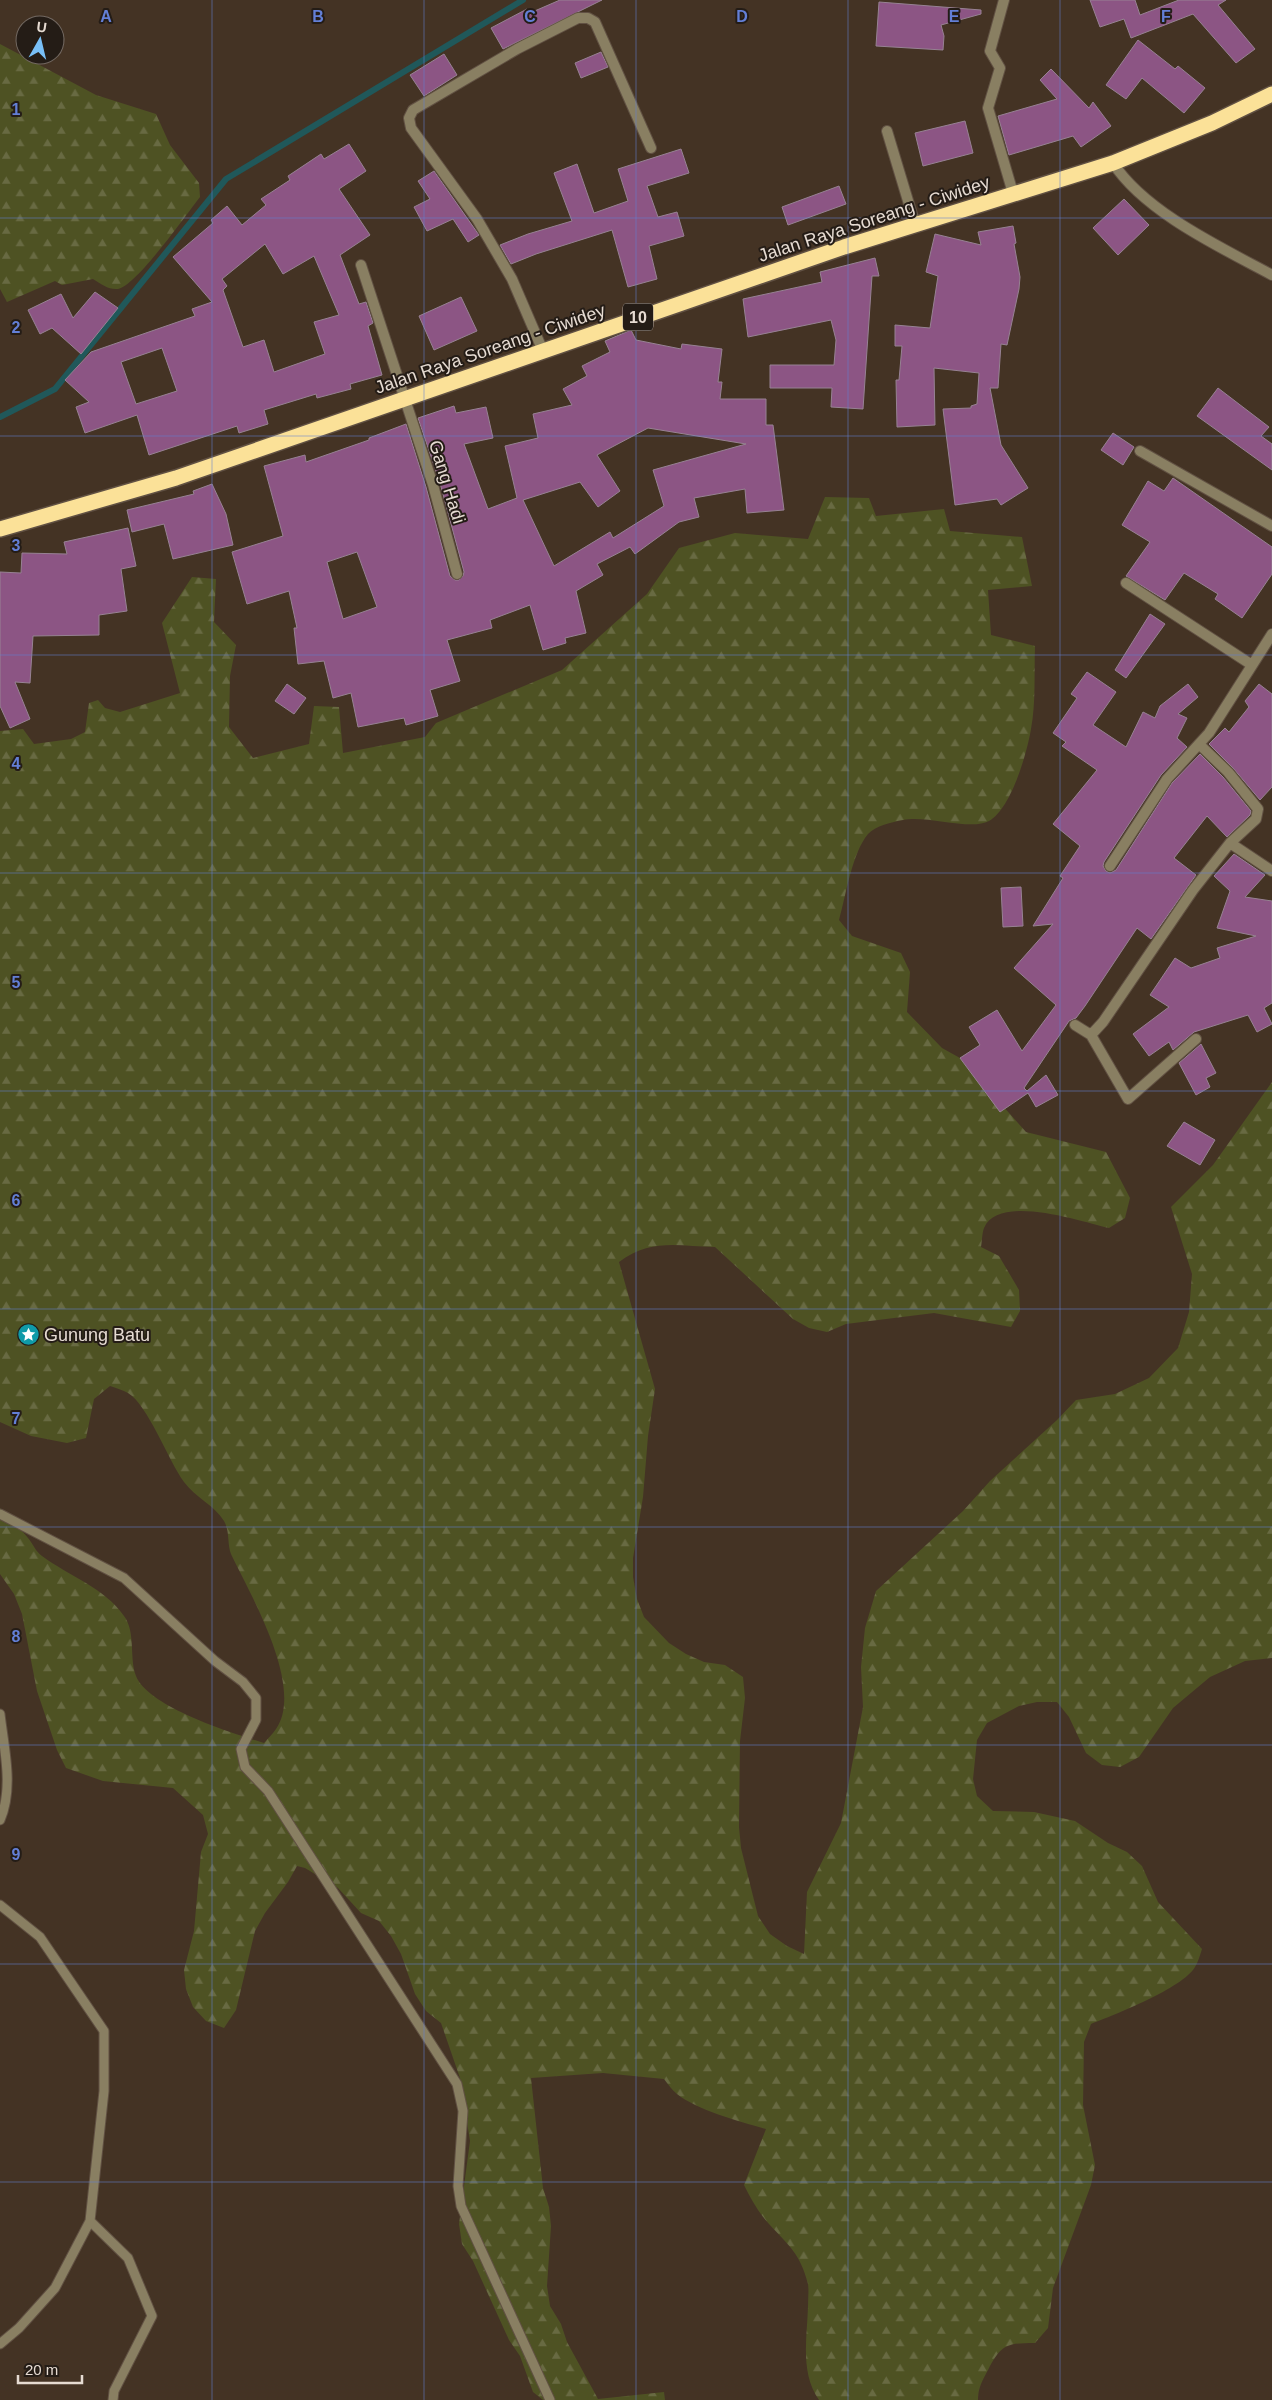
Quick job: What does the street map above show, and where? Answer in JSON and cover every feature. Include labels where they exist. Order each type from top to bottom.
[{"type":"highway","name":"Jalan Raya Soreang - Ciwidey","points":[[0,529],[176,478],[915,224],[1113,163],[1212,123],[1272,94]]},
{"type":"street","points":[[1004,0],[990,51],[1000,68],[988,108],[1013,193]]},
{"type":"street","points":[[542,351],[512,279],[476,219],[411,128],[409,118],[413,110],[517,49],[578,18],[588,18],[596,22],[651,148]]},
{"type":"street","points":[[887,131],[915,224]]},
{"type":"street","points":[[1113,163],[1125,181],[1148,201],[1214,244],[1272,275]]},
{"type":"street","name":"Gang Hadi","points":[[361,265],[433,485],[457,574]]},
{"type":"street","points":[[1140,451],[1272,526]]},
{"type":"street","points":[[1126,584],[1252,665]]},
{"type":"street","points":[[1110,866],[1167,779],[1200,745],[1272,634]]},
{"type":"street","points":[[1091,1035],[1104,1022],[1194,890],[1230,843],[1256,820],[1258,809],[1228,772],[1200,745]]},
{"type":"street","points":[[1230,843],[1272,871]]},
{"type":"street","points":[[1075,1025],[1091,1035],[1128,1099],[1196,1038]]},
{"type":"lane","points":[[0,1514],[124,1578],[215,1661],[243,1682],[256,1698],[256,1720],[241,1748],[245,1767],[273,1799],[457,2084],[463,2111],[458,2186],[461,2206],[550,2400]]},
{"type":"lane","points":[[0,1714],[8,1784],[6,1806],[0,1820]]},
{"type":"lane","points":[[0,1904],[40,1938],[104,2031],[104,2091],[90,2221],[55,2288],[19,2328],[0,2344]]},
{"type":"lane","points":[[90,2221],[128,2258],[152,2316],[114,2391],[113,2400]]},
{"type":"green space","points":[[0,44],[15,52],[15,65],[40,65],[96,95],[156,114],[170,145],[199,183],[200,197],[148,263],[126,285],[118,289],[111,289],[93,279],[62,285],[55,281],[7,302],[0,289]]},
{"type":"green space","points":[[825,497],[869,498],[876,516],[944,509],[950,531],[1022,537],[1032,586],[988,590],[991,635],[1035,646],[1033,719],[1026,752],[1011,793],[997,815],[981,824],[960,824],[913,819],[889,823],[871,831],[862,842],[854,863],[839,920],[852,936],[901,953],[910,972],[907,1012],[942,1048],[960,1058],[1026,1132],[1106,1152],[1130,1198],[1125,1218],[1109,1228],[1062,1216],[1023,1211],[1006,1212],[993,1218],[984,1228],[981,1247],[999,1256],[1019,1290],[1020,1311],[1011,1327],[934,1313],[846,1324],[827,1332],[809,1328],[793,1319],[715,1247],[654,1246],[631,1254],[619,1262],[655,1389],[648,1436],[643,1497],[633,1558],[633,1577],[637,1599],[644,1617],[669,1643],[686,1654],[704,1662],[725,1665],[743,1677],[745,1698],[740,1741],[739,1827],[741,1848],[758,1916],[770,1934],[787,1946],[804,1954],[807,1892],[841,1823],[863,1707],[861,1667],[865,1628],[876,1591],[963,1511],[990,1481],[1057,1420],[1076,1400],[1115,1394],[1149,1378],[1178,1348],[1189,1312],[1192,1274],[1171,1207],[1213,1165],[1272,1082],[1272,1658],[1245,1661],[1210,1677],[1173,1708],[1139,1757],[1120,1767],[1102,1765],[1086,1753],[1069,1717],[1057,1702],[1037,1702],[1019,1706],[987,1723],[977,1740],[973,1779],[977,1796],[993,1811],[1034,1812],[1075,1821],[1108,1843],[1127,1852],[1142,1866],[1158,1902],[1202,1949],[1195,1967],[1177,1984],[1147,2000],[1091,2024],[1084,2042],[1083,2105],[1095,2165],[1091,2185],[1053,2288],[1048,2328],[1035,2343],[1011,2345],[1001,2350],[982,2381],[978,2400],[819,2400],[813,2390],[807,2367],[808,2284],[805,2273],[788,2244],[761,2215],[744,2185],[766,2129],[720,2115],[696,2105],[677,2094],[664,2079],[603,2073],[531,2078],[543,2188],[549,2207],[551,2226],[547,2286],[550,2306],[561,2324],[567,2342],[598,2399],[664,2392],[665,2400],[543,2400],[533,2392],[520,2356],[509,2340],[473,2261],[462,2244],[459,2224],[470,2141],[460,2078],[441,2023],[426,2011],[415,1994],[401,1954],[391,1936],[379,1921],[361,1913],[338,1888],[305,1868],[297,1866],[255,1931],[236,2010],[224,2028],[206,2021],[193,2007],[186,1989],[184,1970],[194,1931],[201,1852],[208,1834],[203,1815],[173,1788],[103,1781],[66,1768],[57,1750],[37,1691],[22,1614],[14,1594],[0,1574],[0,1508],[25,1534],[40,1554],[97,1590],[116,1606],[128,1622],[136,1676],[144,1687],[157,1698],[173,1708],[213,1726],[264,1743],[276,1729],[283,1711],[284,1690],[280,1666],[272,1641],[231,1554],[224,1521],[215,1510],[184,1482],[143,1409],[135,1399],[126,1392],[110,1386],[94,1399],[86,1438],[67,1443],[31,1436],[0,1422],[0,731],[23,729],[34,744],[71,739],[85,732],[89,703],[98,700],[105,708],[120,712],[180,693],[162,623],[192,577],[216,579],[214,622],[236,645],[230,676],[229,727],[253,758],[309,744],[314,706],[339,707],[343,753],[425,737],[436,723],[562,670],[647,594],[679,548],[735,533],[808,539]]},
{"type":"building","points":[[560,0],[602,0],[503,49],[491,28],[527,9],[530,13]]},
{"type":"building","points":[[1090,0],[1135,0],[1140,15],[1179,0],[1226,0],[1218,5],[1255,49],[1236,63],[1193,14],[1131,38],[1124,19],[1100,27]]},
{"type":"building","points":[[879,2],[981,10],[981,14],[941,25],[944,36],[943,50],[876,46]]},
{"type":"building","points":[[1138,40],[1175,69],[1178,66],[1205,88],[1184,113],[1142,78],[1126,99],[1106,85]]},
{"type":"building","points":[[601,52],[608,67],[581,78],[575,63]]},
{"type":"building","points":[[444,54],[457,75],[424,96],[410,75]]},
{"type":"building","points":[[1051,69],[1089,108],[1093,102],[1111,126],[1081,147],[1073,136],[1009,155],[998,116],[1057,99],[1040,80]]},
{"type":"building","points":[[965,121],[973,153],[923,166],[915,133]]},
{"type":"building","points":[[349,144],[366,171],[339,189],[370,235],[340,255],[359,304],[366,302],[373,323],[368,326],[382,375],[350,384],[351,389],[317,398],[316,394],[264,410],[268,424],[239,433],[237,426],[149,455],[137,415],[85,433],[76,407],[89,402],[65,380],[91,352],[195,316],[192,309],[212,302],[173,257],[213,223],[211,220],[227,206],[242,225],[266,205],[261,199],[290,180],[288,176],[321,154],[324,159]],"holes":[[[265,244],[283,274],[314,256],[339,315],[314,322],[325,354],[274,372],[264,340],[243,347],[223,290],[227,286],[222,279]],[[162,348],[177,391],[136,404],[121,362]]]},
{"type":"building","points":[[681,149],[689,173],[647,186],[658,217],[677,212],[684,236],[649,246],[657,279],[628,287],[612,230],[536,254],[511,264],[500,245],[528,234],[572,221],[554,173],[577,164],[594,213],[628,201],[618,169]]},
{"type":"building","points":[[434,171],[479,235],[468,242],[453,219],[427,231],[414,207],[430,199],[418,181]]},
{"type":"building","points":[[839,186],[846,204],[788,225],[782,207]]},
{"type":"building","points":[[1124,199],[1149,225],[1118,255],[1093,228]]},
{"type":"building","points":[[1013,226],[1020,277],[1019,289],[1007,345],[1001,344],[998,388],[990,388],[1001,445],[1028,488],[1001,505],[997,499],[955,505],[943,409],[971,408],[971,406],[977,404],[979,373],[934,368],[935,425],[897,427],[896,380],[899,380],[902,346],[895,346],[895,325],[930,328],[938,276],[926,272],[935,234],[981,245],[978,232]]},
{"type":"building","points":[[875,258],[879,276],[872,276],[863,409],[831,407],[832,388],[770,388],[770,365],[834,365],[836,340],[831,320],[748,337],[743,299],[822,282],[820,272]]},
{"type":"building","points":[[95,292],[118,308],[81,354],[52,328],[40,334],[28,310],[61,294],[73,318]]},
{"type":"building","points":[[461,297],[477,331],[434,350],[419,316]]},
{"type":"building","points":[[631,330],[636,340],[681,349],[682,344],[722,349],[718,382],[722,382],[720,399],[766,399],[766,425],[773,425],[784,510],[747,513],[745,489],[694,498],[699,517],[679,522],[635,554],[630,547],[597,564],[603,575],[576,591],[586,633],[565,638],[566,643],[543,650],[530,605],[490,620],[492,628],[447,640],[460,681],[430,690],[438,716],[406,725],[404,718],[358,727],[351,693],[333,698],[324,661],[298,664],[294,628],[297,628],[289,591],[247,604],[232,552],[283,536],[264,466],[305,455],[306,462],[369,440],[369,438],[406,424],[426,487],[450,576],[455,580],[459,580],[464,572],[440,483],[418,418],[454,406],[456,413],[486,407],[493,438],[464,444],[488,509],[517,498],[505,446],[538,438],[533,414],[572,405],[563,389],[587,376],[582,366],[610,352],[605,341]],"holes":[[[648,428],[746,444],[653,470],[664,506],[613,538],[610,532],[554,566],[523,500],[580,482],[598,507],[620,491],[597,455]],[[357,552],[377,607],[343,619],[327,562]]]},
{"type":"building","points":[[1218,388],[1269,427],[1261,436],[1272,444],[1272,470],[1197,416]]},
{"type":"building","points":[[1113,433],[1134,447],[1123,465],[1101,450]]},
{"type":"building","points":[[1173,478],[1272,547],[1272,574],[1242,618],[1215,599],[1218,594],[1184,573],[1165,600],[1126,576],[1150,542],[1122,525],[1148,481],[1164,491]]},
{"type":"building","points":[[212,484],[226,514],[233,545],[173,559],[164,524],[132,532],[127,510],[194,494],[193,491]]},
{"type":"building","points":[[128,528],[136,566],[121,569],[127,611],[99,615],[99,635],[33,636],[30,683],[15,682],[30,719],[10,728],[0,706],[0,572],[21,573],[22,553],[67,554],[64,542]]},
{"type":"building","points":[[1150,614],[1165,624],[1126,678],[1115,670]]},
{"type":"building","points":[[1087,672],[1116,692],[1093,725],[1126,747],[1143,712],[1155,718],[1160,706],[1188,684],[1198,697],[1178,714],[1187,718],[1177,738],[1187,747],[1161,775],[1104,862],[1103,866],[1106,871],[1110,873],[1116,870],[1172,783],[1200,754],[1223,777],[1251,811],[1250,815],[1227,837],[1207,816],[1174,858],[1196,875],[1151,939],[1137,928],[1085,1006],[1076,1018],[1069,1021],[1024,1088],[1027,1091],[1046,1075],[1058,1095],[1036,1107],[1028,1093],[1000,1112],[960,1058],[980,1045],[969,1027],[997,1010],[1022,1051],[1056,1005],[1014,968],[1053,924],[1033,926],[1063,878],[1060,876],[1080,846],[1053,824],[1097,770],[1062,746],[1066,742],[1053,733],[1077,698],[1071,694]]},
{"type":"building","points":[[287,684],[306,698],[294,714],[275,701]]},
{"type":"building","points":[[1259,684],[1272,694],[1272,787],[1260,800],[1233,768],[1209,744],[1225,728],[1229,732],[1249,707],[1245,701]]},
{"type":"building","points":[[1234,854],[1265,875],[1245,897],[1272,901],[1272,1003],[1264,1008],[1272,1024],[1257,1032],[1248,1015],[1194,1032],[1173,1050],[1169,1042],[1149,1056],[1133,1034],[1169,1007],[1150,995],[1175,958],[1191,968],[1220,958],[1217,948],[1256,936],[1217,928],[1230,891],[1214,876]]},
{"type":"building","points":[[1021,887],[1023,926],[1003,927],[1001,888]]},
{"type":"building","points":[[1201,1044],[1216,1073],[1206,1078],[1210,1087],[1196,1095],[1179,1063]]},
{"type":"building","points":[[1184,1122],[1215,1140],[1200,1165],[1167,1146]]},
{"type":"waterway","points":[[0,417],[55,389],[226,179],[523,0]]},
{"type":"place","name":"Gunung Batu","points":[[28,1335]]}]
